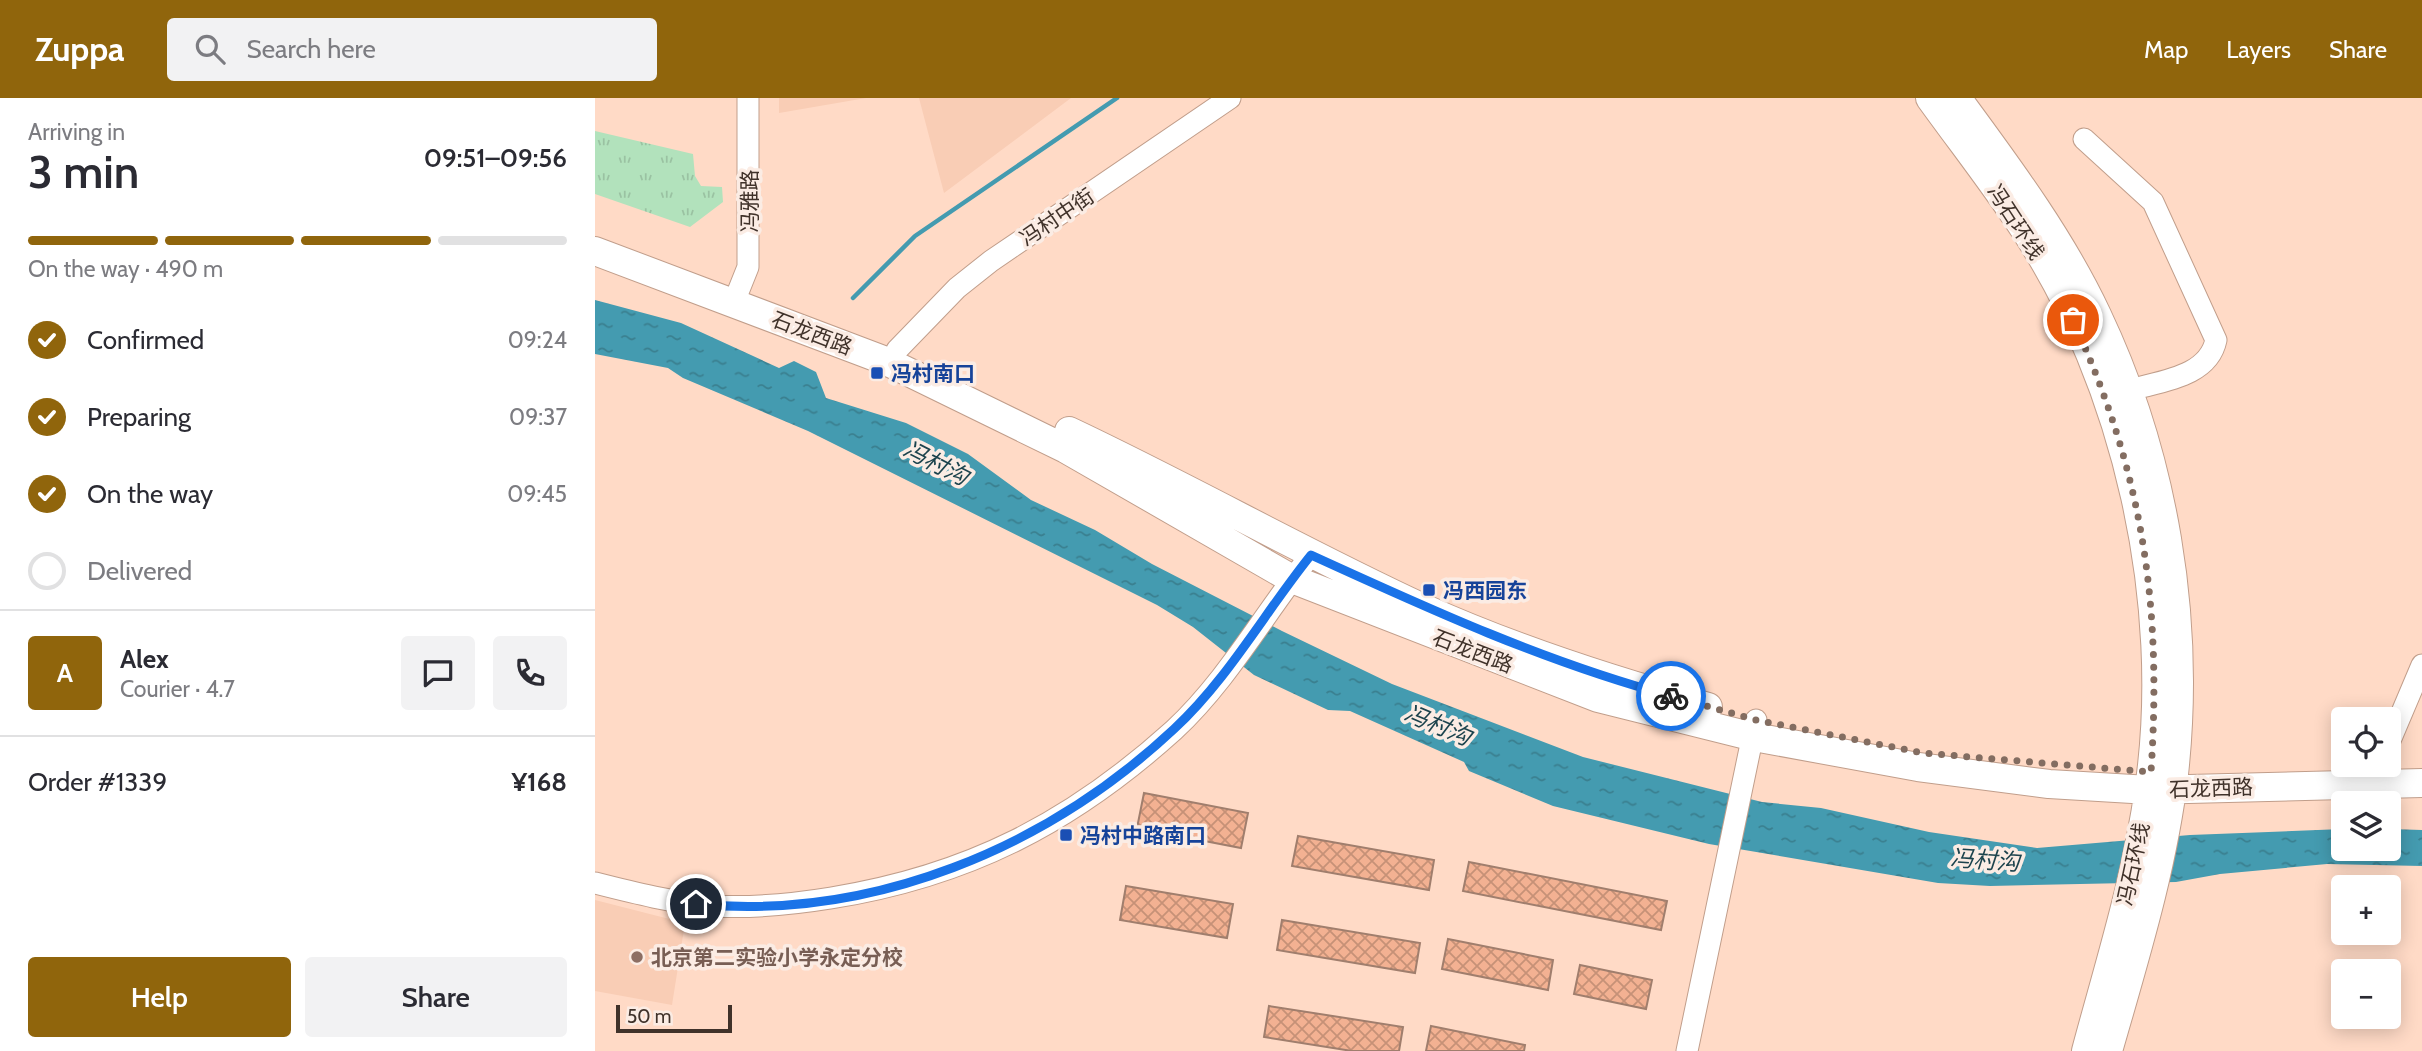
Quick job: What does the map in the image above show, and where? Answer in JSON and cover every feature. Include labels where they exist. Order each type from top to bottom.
[{"type":"main road","name":"冯石环线","points":[[1930,98],[2024,228],[2090,358],[2121,443],[2144,537],[2150,578],[2161,780]]},
{"type":"main road","name":"冯石环线","points":[[1957,98],[2020,187],[2084,290],[2127,391],[2150,458],[2169,550],[2176,652],[2161,780],[2108,1051]]},
{"type":"main road","name":"石龙西路","points":[[595,233],[738,293],[1066,449],[1292,579],[1598,698],[1755,728],[1923,753],[2161,780],[2422,783]]},
{"type":"main road","name":"石龙西路","points":[[595,251],[738,293],[897,350],[1160,474],[1311,555],[1423,608],[1524,649],[1755,728]]},
{"type":"main road","name":"石龙西路","points":[[2161,780],[2331,768]]},
{"type":"main road","name":"石龙西路","points":[[2401,773],[2422,777]]},
{"type":"main road","name":"冯石环线","points":[[2086,1051],[2139,899]]},
{"type":"street","name":"冯雅路","points":[[738,293],[748,267],[748,98]]},
{"type":"street","name":"冯村中街","points":[[897,350],[957,288],[991,261],[1230,98]]},
{"type":"street","points":[[2084,139],[2153,202],[2216,340],[2213,355],[2197,370],[2127,391]]},
{"type":"street","points":[[595,883],[675,901],[717,906],[813,901],[922,880],[981,858],[1032,834],[1093,794],[1174,729],[1229,668],[1267,612],[1311,555]]},
{"type":"street","points":[[2401,715],[2422,665]]},
{"type":"street","points":[[1687,1051],[1755,728]]},
{"type":"shaded area","points":[[779,98],[866,98],[779,113]]},
{"type":"shaded area","points":[[919,98],[1071,98],[944,193]]},
{"type":"shaded area","name":"北京第二实验小学永定分校","points":[[595,900],[685,923],[672,1005],[595,991]]},
{"type":"green space","points":[[595,131],[693,154],[695,176],[701,186],[722,187],[723,202],[690,227],[595,194]]},
{"type":"water","name":"冯村沟","points":[[595,300],[681,323],[779,368],[794,361],[816,372],[826,398],[906,423],[968,454],[1031,500],[1095,530],[1152,564],[1282,631],[1392,684],[1583,757],[1762,802],[1821,808],[1929,832],[2037,848],[2190,835],[2331,829],[2331,861],[2401,861],[2401,829],[2422,830],[2422,866],[2327,864],[2220,874],[2176,882],[1990,886],[1938,883],[1709,844],[1553,806],[1469,771],[1464,762],[1350,711],[1328,710],[1254,675],[1193,627],[1157,605],[808,431],[683,378],[668,368],[595,354]]},
{"type":"building","points":[[1144,793],[1248,813],[1241,848],[1137,828]]},
{"type":"building","points":[[1298,836],[1434,860],[1429,890],[1292,866]]},
{"type":"building","points":[[1469,862],[1667,901],[1661,930],[1463,891]]},
{"type":"building","points":[[1126,886],[1233,904],[1227,938],[1120,920]]},
{"type":"building","points":[[1282,920],[1420,943],[1415,973],[1277,950]]},
{"type":"building","points":[[1448,939],[1553,960],[1548,990],[1442,969]]},
{"type":"building","points":[[1580,965],[1652,980],[1646,1009],[1574,994]]},
{"type":"building","points":[[1269,1006],[1403,1027],[1399,1051],[1352,1051],[1264,1037]]},
{"type":"building","points":[[1431,1026],[1525,1045],[1524,1051],[1426,1051]]},
{"type":"waterway","points":[[853,298],[915,236],[1117,98]]},
{"type":"way so far","points":[[1671,696],[1756,720],[1923,753],[2151,772],[2156,677],[2150,578],[2144,537],[2125,454],[2106,399],[2073,320]]},
{"type":"place","name":"冯村南口","points":[[877,373]]},
{"type":"place","name":"冯西园东","points":[[1429,590]]},
{"type":"place","name":"冯村中路南口","points":[[1066,835]]},
{"type":"place","name":"北京第二实验小学永定分校","points":[[637,957]]},
{"type":"route","points":[[696,904],[761,905],[813,901],[883,889],[922,880],[981,858],[1032,834],[1093,794],[1174,729],[1229,668],[1267,612],[1311,555],[1423,608],[1524,649],[1626,684],[1671,696]]}]
